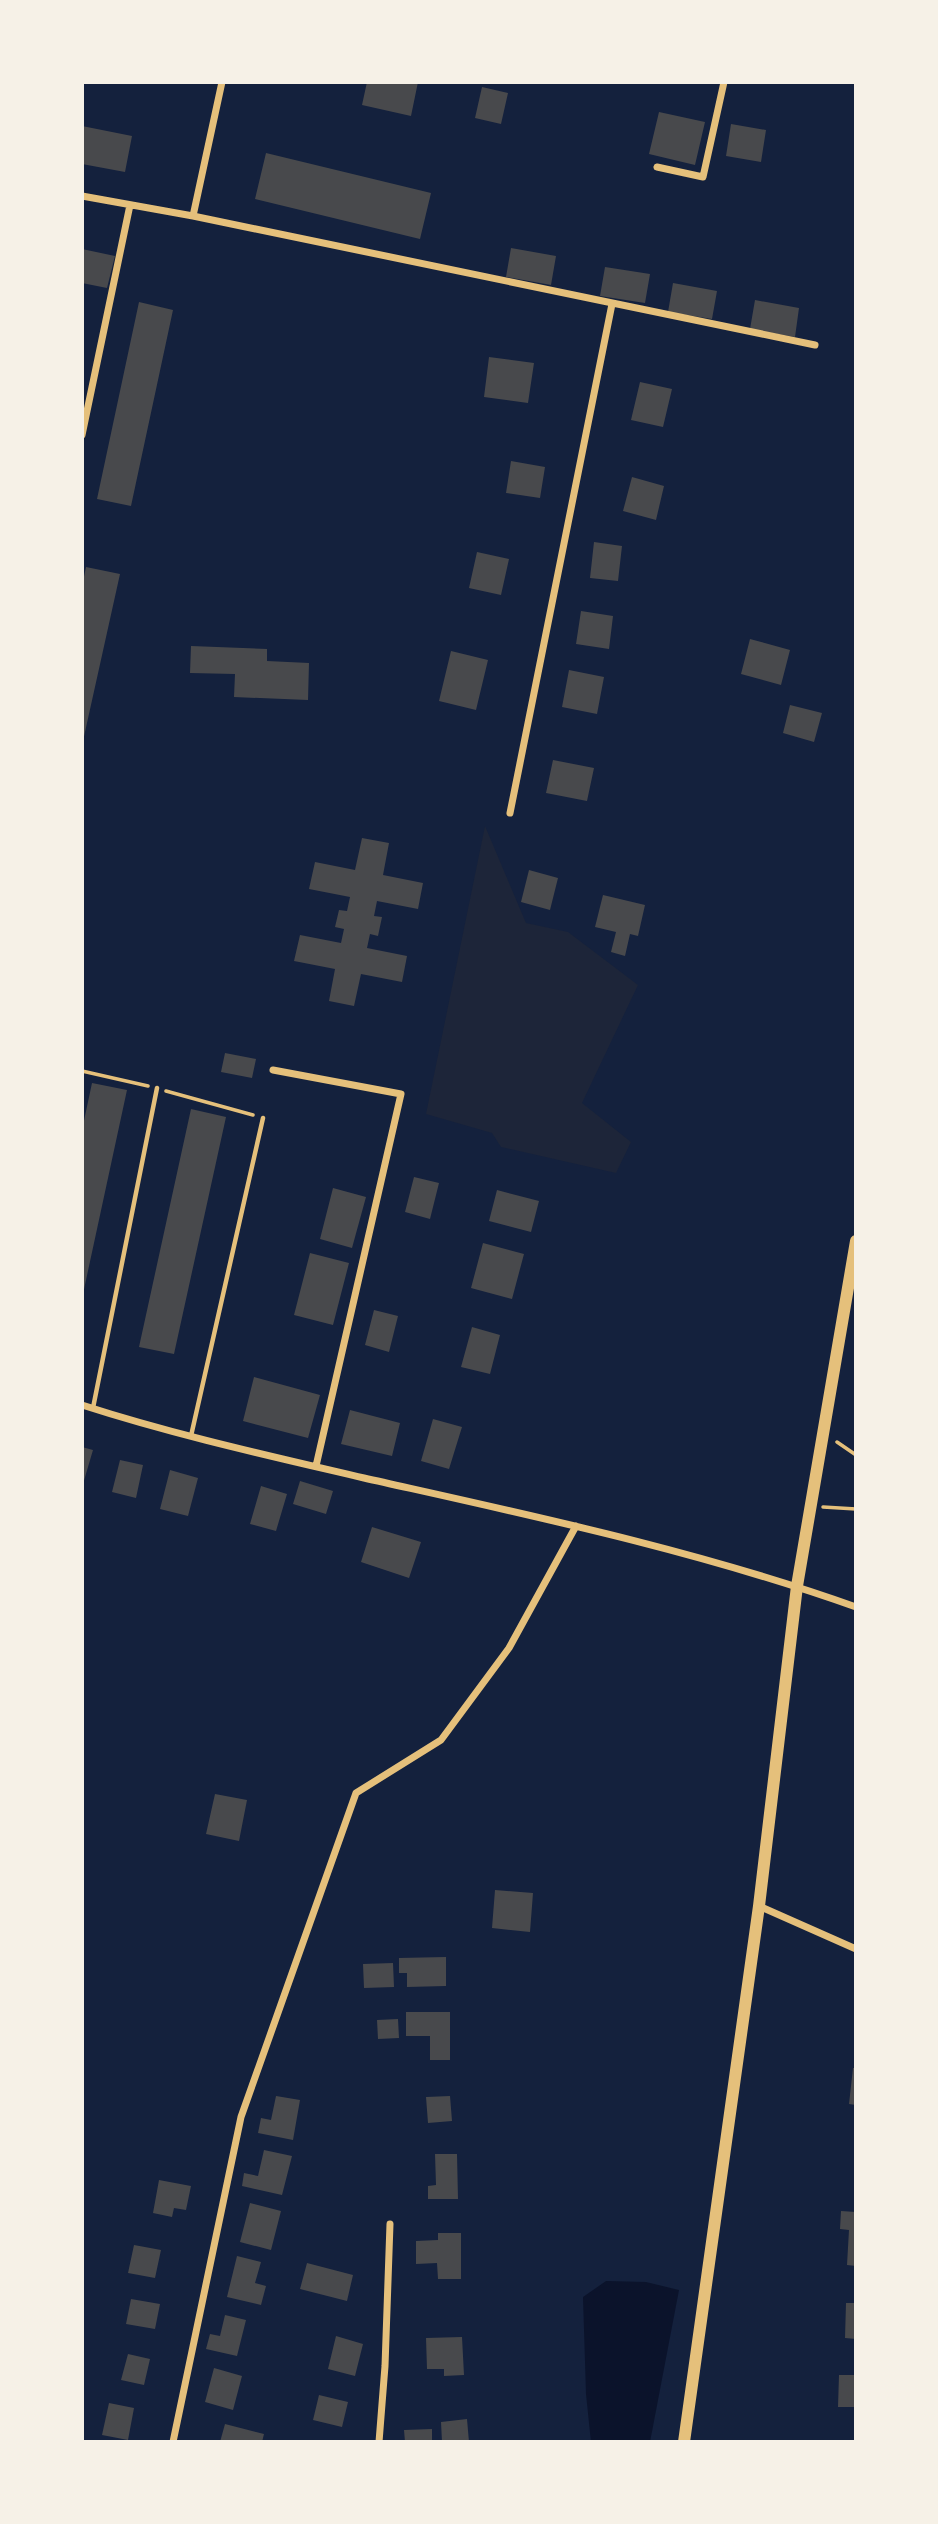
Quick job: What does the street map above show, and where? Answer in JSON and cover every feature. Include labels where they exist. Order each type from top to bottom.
[{"type":"main road","points":[[684,2442],[759,1906],[797,1586],[856,1241]]},
{"type":"street","points":[[193,216],[222,82]]},
{"type":"street","points":[[657,167],[703,177],[724,82]]},
{"type":"street","points":[[82,196],[193,216],[815,345]]},
{"type":"street","points":[[82,435],[130,205]]},
{"type":"street","points":[[510,813],[612,304]]},
{"type":"street","points":[[273,1070],[401,1094],[316,1466]]},
{"type":"street","points":[[82,1405],[191,1436],[576,1526],[797,1586],[856,1607]]},
{"type":"street","points":[[173,2442],[241,2117],[356,1793],[441,1740],[509,1648],[576,1526]]},
{"type":"street","points":[[759,1906],[856,1950]]},
{"type":"street","points":[[379,2442],[385,2366],[390,2224]]},
{"type":"lane","points":[[93,1409],[157,1088]]},
{"type":"lane","points":[[191,1436],[262,1118]]},
{"type":"path","points":[[82,1071],[157,1088],[262,1118]]},
{"type":"path","points":[[824,1433],[856,1455]]},
{"type":"path","points":[[811,1507],[856,1509]]},
{"type":"shaded area","points":[[485,826],[526,923],[568,932],[638,985],[582,1103],[631,1142],[616,1173],[501,1147],[492,1133],[426,1114]]},
{"type":"shaded area","points":[[606,2281],[646,2282],[679,2290],[650,2442],[591,2442],[586,2394],[583,2297]]},
{"type":"building","points":[[367,82],[418,82],[411,116],[362,105]]},
{"type":"building","points":[[482,87],[508,93],[501,124],[475,118]]},
{"type":"building","points":[[659,112],[705,122],[695,165],[649,154]]},
{"type":"building","points":[[731,124],[766,130],[761,162],[726,156]]},
{"type":"building","points":[[82,126],[132,136],[125,172],[82,164]]},
{"type":"building","points":[[266,153],[431,193],[420,239],[255,199]]},
{"type":"building","points":[[511,248],[556,256],[551,285],[506,277]]},
{"type":"building","points":[[82,249],[115,256],[107,288],[82,283]]},
{"type":"building","points":[[605,267],[650,274],[645,303],[600,296]]},
{"type":"building","points":[[673,283],[717,291],[712,319],[668,312]]},
{"type":"building","points":[[755,300],[799,308],[795,337],[750,329]]},
{"type":"building","points":[[139,302],[173,310],[131,506],[97,499]]},
{"type":"building","points":[[489,357],[534,363],[528,403],[484,397]]},
{"type":"building","points":[[640,382],[672,389],[663,427],[631,420]]},
{"type":"building","points":[[511,461],[545,467],[540,498],[506,493]]},
{"type":"building","points":[[632,477],[664,486],[656,520],[623,511]]},
{"type":"building","points":[[594,542],[622,546],[618,581],[590,578]]},
{"type":"building","points":[[477,552],[509,559],[501,595],[469,588]]},
{"type":"building","points":[[86,567],[120,574],[83,741],[82,586]]},
{"type":"building","points":[[581,611],[613,616],[609,649],[576,644]]},
{"type":"building","points":[[750,639],[790,650],[781,685],[741,674]]},
{"type":"building","points":[[191,646],[267,649],[267,661],[309,663],[308,700],[234,697],[235,674],[190,673]]},
{"type":"building","points":[[451,651],[488,660],[476,710],[439,701]]},
{"type":"building","points":[[569,670],[604,677],[597,714],[562,707]]},
{"type":"building","points":[[790,705],[822,713],[814,742],[783,733]]},
{"type":"building","points":[[553,760],[594,768],[587,801],[546,793]]},
{"type":"building","points":[[362,838],[389,843],[383,875],[423,883],[418,909],[377,901],[374,916],[382,917],[378,936],[370,934],[367,948],[407,956],[402,982],[361,974],[354,1006],[329,1001],[335,969],[294,961],[300,935],[341,943],[344,929],[335,927],[339,910],[347,911],[350,897],[309,889],[315,862],[355,870]]},
{"type":"building","points":[[529,870],[558,878],[550,910],[521,902]]},
{"type":"building","points":[[603,895],[645,905],[638,936],[630,934],[625,956],[611,952],[616,932],[595,927]]},
{"type":"building","points":[[225,1053],[256,1059],[252,1078],[221,1072]]},
{"type":"building","points":[[92,1083],[127,1090],[83,1294],[82,1130]]},
{"type":"building","points":[[191,1109],[226,1117],[174,1354],[139,1347]]},
{"type":"building","points":[[414,1177],[439,1183],[430,1219],[405,1212]]},
{"type":"building","points":[[333,1188],[366,1197],[352,1248],[320,1239]]},
{"type":"building","points":[[497,1190],[539,1201],[531,1232],[489,1221]]},
{"type":"building","points":[[483,1243],[524,1254],[512,1299],[471,1288]]},
{"type":"building","points":[[310,1253],[349,1263],[333,1325],[294,1315]]},
{"type":"building","points":[[374,1310],[398,1316],[389,1352],[365,1345]]},
{"type":"building","points":[[472,1327],[500,1335],[490,1374],[461,1367]]},
{"type":"building","points":[[254,1377],[320,1395],[308,1438],[243,1421]]},
{"type":"building","points":[[350,1410],[400,1423],[392,1456],[341,1444]]},
{"type":"building","points":[[433,1419],[462,1427],[449,1469],[421,1461]]},
{"type":"building","points":[[82,1447],[93,1450],[83,1484],[82,1484]]},
{"type":"building","points":[[120,1460],[143,1465],[136,1498],[112,1492]]},
{"type":"building","points":[[170,1470],[198,1478],[188,1516],[160,1509]]},
{"type":"building","points":[[300,1481],[333,1491],[326,1514],[293,1504]]},
{"type":"building","points":[[261,1486],[287,1494],[276,1531],[250,1524]]},
{"type":"building","points":[[372,1527],[421,1542],[409,1578],[361,1562]]},
{"type":"building","points":[[215,1794],[247,1800],[239,1841],[206,1834]]},
{"type":"building","points":[[495,1890],[533,1893],[530,1932],[492,1928]]},
{"type":"building","points":[[446,1957],[446,1986],[407,1987],[407,1973],[399,1973],[399,1958]]},
{"type":"building","points":[[393,1963],[394,1987],[364,1988],[363,1964]]},
{"type":"building","points":[[406,2012],[450,2012],[450,2060],[430,2060],[430,2036],[406,2036]]},
{"type":"building","points":[[398,2019],[399,2038],[378,2039],[377,2020]]},
{"type":"building","points":[[853,2068],[856,2068],[856,2105],[849,2104]]},
{"type":"building","points":[[276,2096],[300,2100],[293,2140],[258,2133],[261,2118],[271,2120]]},
{"type":"building","points":[[450,2096],[452,2121],[428,2123],[426,2097]]},
{"type":"building","points":[[264,2150],[292,2156],[282,2195],[242,2186],[244,2173],[258,2176]]},
{"type":"building","points":[[435,2154],[457,2154],[458,2199],[428,2199],[428,2186],[436,2185]]},
{"type":"building","points":[[159,2180],[191,2186],[186,2210],[174,2208],[172,2217],[153,2213]]},
{"type":"building","points":[[250,2203],[281,2211],[271,2250],[240,2242]]},
{"type":"building","points":[[841,2211],[856,2212],[856,2266],[847,2265],[849,2230],[840,2229]]},
{"type":"building","points":[[438,2233],[461,2233],[461,2279],[438,2279],[437,2263],[416,2264],[416,2241],[438,2240]]},
{"type":"building","points":[[134,2245],[161,2250],[155,2278],[128,2273]]},
{"type":"building","points":[[237,2256],[261,2262],[255,2283],[266,2286],[261,2305],[227,2297]]},
{"type":"building","points":[[307,2263],[353,2275],[347,2301],[300,2289]]},
{"type":"building","points":[[131,2299],[160,2304],[155,2329],[126,2324]]},
{"type":"building","points":[[846,2303],[856,2303],[856,2339],[845,2338]]},
{"type":"building","points":[[225,2315],[246,2320],[237,2356],[206,2349],[210,2334],[220,2336]]},
{"type":"building","points":[[336,2336],[363,2344],[355,2376],[328,2369]]},
{"type":"building","points":[[462,2337],[464,2375],[444,2376],[444,2369],[427,2369],[426,2338]]},
{"type":"building","points":[[128,2354],[150,2359],[144,2385],[121,2380]]},
{"type":"building","points":[[214,2368],[242,2376],[233,2410],[205,2402]]},
{"type":"building","points":[[839,2375],[856,2375],[856,2407],[838,2407]]},
{"type":"building","points":[[319,2395],[348,2402],[342,2427],[313,2420]]},
{"type":"building","points":[[109,2403],[134,2408],[128,2440],[102,2435]]},
{"type":"building","points":[[467,2419],[469,2442],[442,2442],[441,2422]]},
{"type":"building","points":[[225,2424],[264,2434],[262,2442],[220,2442]]},
{"type":"building","points":[[432,2429],[432,2442],[405,2442],[404,2430]]}]
